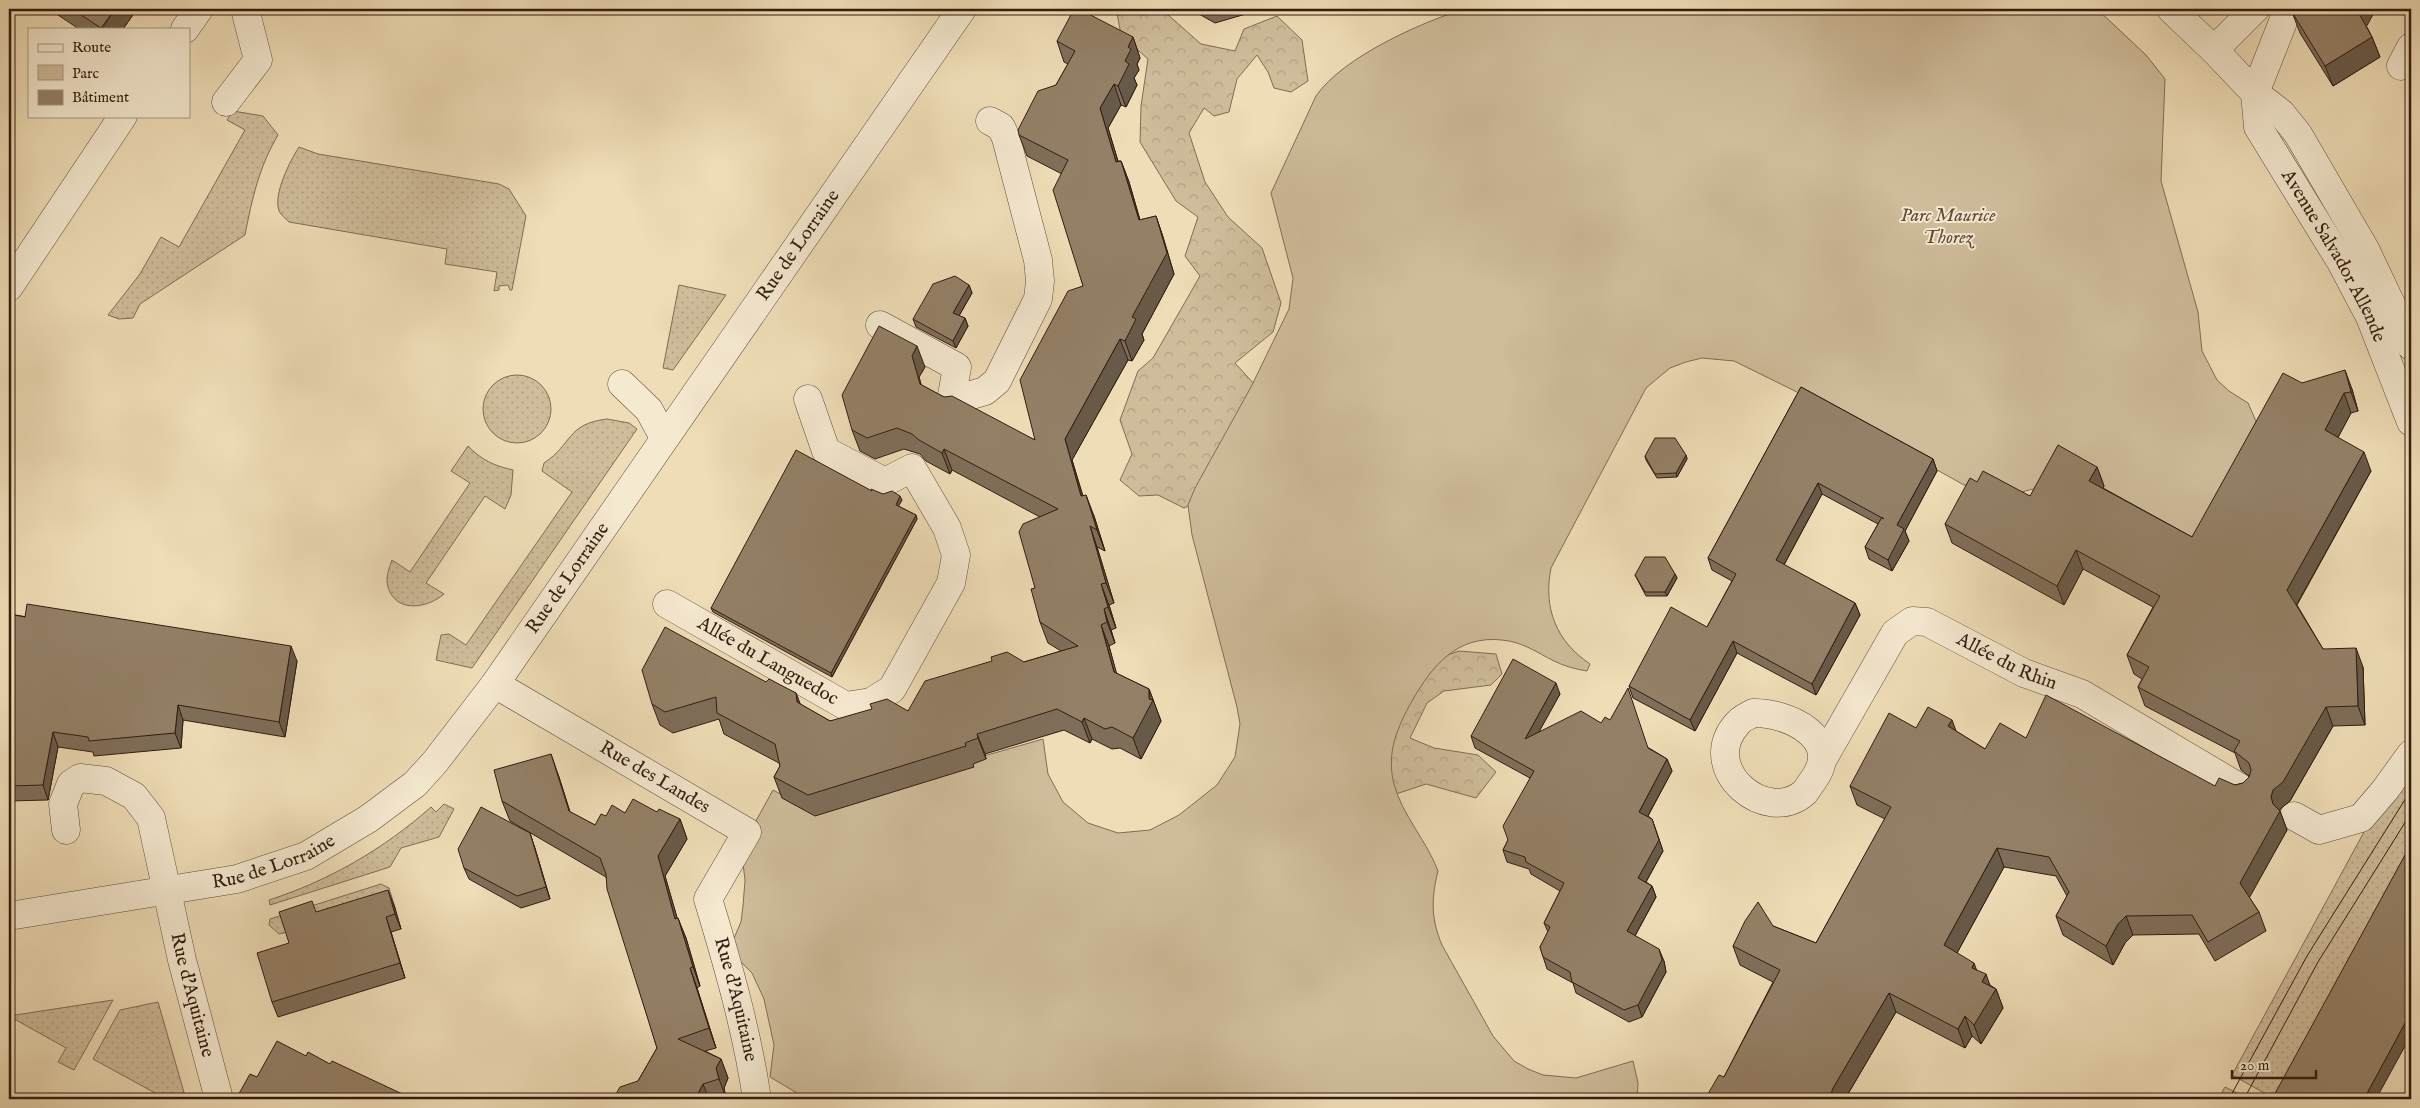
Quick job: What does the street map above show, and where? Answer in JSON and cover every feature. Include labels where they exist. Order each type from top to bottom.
[{"type":"street","points":[[186,28],[199,9]]},
{"type":"street","points":[[226,102],[258,60],[245,9]]},
{"type":"street","name":"Rue de Lorraine","points":[[9,916],[237,879],[306,856],[368,819],[420,779],[495,684],[962,9]]},
{"type":"street","name":"Avenue Salvador Allende","points":[[2171,9],[2214,50],[2254,93],[2281,113],[2298,134],[2365,249],[2411,346]]},
{"type":"street","points":[[2214,50],[2255,9]]},
{"type":"street","points":[[2254,93],[2288,9]]},
{"type":"street","name":"Avenue Salvador Allende","points":[[2254,93],[2258,127],[2340,262],[2370,316],[2411,422]]},
{"type":"street","points":[[9,287],[122,118]]},
{"type":"street","points":[[880,325],[957,367],[947,407],[986,391],[996,381],[1038,299],[1040,281],[1038,260],[1006,138],[1001,127],[990,122]]},
{"type":"street","points":[[622,384],[649,410],[664,438]]},
{"type":"street","name":"Allée du Languedoc","points":[[667,604],[846,706],[871,702],[892,689],[951,583],[956,555],[916,459],[885,482],[826,451],[808,399]]},
{"type":"street","name":"Allée du Rhin","points":[[1824,757],[1895,633],[1912,621],[1927,622],[2024,673],[2082,694],[2242,789]]},
{"type":"street","name":"Rue des Landes","points":[[495,684],[747,832],[708,899]]},
{"type":"street","points":[[2294,816],[2319,830],[2361,818],[2385,790],[2411,754]]},
{"type":"street","name":"Rue d'Aquitaine","points":[[66,830],[63,804],[71,784],[80,778],[106,781],[134,796],[151,818],[182,960],[219,1099]]},
{"type":"street","name":"Rue d'Aquitaine","points":[[708,899],[732,977],[750,1048],[757,1099]]},
{"type":"green space","name":"Parc Maurice Thorez","points":[[1464,9],[2097,9],[2146,55],[2165,79],[2161,181],[2198,312],[2202,351],[2217,380],[2229,391],[2248,403],[2262,435],[2191,547],[2043,505],[2033,489],[2022,492],[2005,486],[1964,485],[1805,396],[1734,361],[1702,358],[1686,362],[1670,368],[1646,388],[1551,568],[1549,597],[1555,622],[1568,645],[1590,664],[1587,671],[1554,661],[1510,641],[1486,640],[1472,642],[1459,648],[1437,665],[1412,701],[1394,741],[1391,762],[1394,784],[1398,795],[1438,871],[1433,909],[1438,936],[1493,1036],[1514,1061],[1543,1075],[1576,1078],[1633,1061],[1638,1083],[1637,1099],[807,1099],[770,1077],[774,1045],[764,999],[752,973],[733,954],[731,945],[741,922],[743,906],[745,880],[741,848],[773,790],[794,801],[977,758],[1043,739],[1048,774],[1063,802],[1088,823],[1118,833],[1150,830],[1179,815],[1217,785],[1235,757],[1240,724],[1192,535],[1188,505],[1195,488],[1251,387],[1289,309],[1293,278],[1271,193],[1316,96],[1328,82],[1344,68],[1384,43],[1426,23]]},
{"type":"green space","points":[[1117,13],[1166,13],[1201,44],[1235,51],[1244,29],[1277,16],[1302,40],[1308,81],[1291,92],[1274,88],[1268,72],[1257,55],[1237,79],[1229,112],[1214,116],[1204,108],[1189,133],[1205,182],[1228,217],[1262,248],[1281,303],[1273,332],[1235,363],[1255,385],[1209,496],[1184,508],[1158,495],[1139,496],[1120,480],[1132,454],[1120,420],[1138,371],[1153,358],[1200,276],[1185,256],[1198,217],[1176,201],[1140,142],[1141,106],[1148,59],[1121,35]]},
{"type":"green space","points":[[233,111],[263,116],[278,135],[261,171],[245,235],[140,304],[133,318],[119,319],[108,315],[140,274],[161,237],[179,247],[245,130],[227,120]]},
{"type":"green space","points":[[299,147],[318,154],[499,184],[509,189],[526,216],[512,290],[510,290],[508,285],[499,286],[499,290],[494,291],[497,272],[445,264],[447,249],[289,222],[279,211],[278,196],[287,169]]},
{"type":"green space","points":[[679,285],[726,295],[673,370],[663,368]]},
{"type":"green space","points":[[524,375],[536,381],[545,390],[551,402],[549,422],[541,433],[524,443],[510,443],[493,433],[485,422],[483,402],[493,385],[504,377]]},
{"type":"green space","points":[[607,419],[629,423],[637,429],[472,668],[436,660],[441,635],[449,634],[466,645],[572,492],[542,471],[544,463],[584,425]]},
{"type":"green space","points":[[468,446],[489,462],[513,470],[511,495],[505,509],[485,496],[426,583],[444,594],[430,603],[413,606],[405,605],[392,596],[387,584],[392,560],[410,572],[470,483],[451,471]]},
{"type":"green space","points":[[1459,651],[1496,654],[1502,674],[1491,685],[1444,691],[1427,703],[1410,738],[1434,748],[1478,755],[1496,772],[1476,798],[1426,784],[1387,797],[1264,790],[1433,660]]},
{"type":"green space","points":[[2411,769],[2411,867],[2275,1099],[2232,1075],[2364,832]]},
{"type":"green space","points":[[444,804],[454,809],[439,837],[401,848],[390,867],[270,905],[269,900],[313,883],[375,850],[431,807],[436,812]]},
{"type":"green space","points":[[381,884],[389,888],[396,911],[392,907],[279,934],[269,925],[270,919]]},
{"type":"green space","points":[[113,1000],[74,1070],[58,1062],[66,1048],[9,1016]]},
{"type":"green space","points":[[158,1002],[185,1096],[183,1099],[166,1099],[93,1059],[120,1010]]},
{"type":"green space","points":[[2225,1087],[2249,1099],[2218,1099]]},
{"type":"building","points":[[72,9],[115,9],[101,28]]},
{"type":"building","points":[[1074,9],[1079,9],[1133,37],[1128,47],[1131,49],[1125,61],[1129,64],[1118,86],[1114,84],[1100,108],[1116,162],[1121,161],[1139,220],[1156,216],[1167,253],[1132,317],[1136,319],[1125,341],[1120,339],[1065,439],[1081,496],[1086,495],[1097,530],[1090,526],[1106,583],[1101,584],[1108,607],[1104,609],[1107,622],[1101,625],[1114,672],[1149,689],[1149,699],[1153,700],[1133,738],[1112,727],[1105,729],[1084,718],[1082,722],[1057,709],[977,734],[978,738],[965,743],[966,746],[808,795],[774,777],[780,766],[775,744],[717,713],[716,697],[665,712],[652,704],[642,670],[665,627],[766,682],[769,679],[796,693],[797,702],[830,721],[872,709],[870,704],[887,699],[908,711],[925,681],[992,661],[991,657],[1007,652],[1024,662],[1078,646],[1040,622],[1031,589],[1035,588],[1019,532],[1023,524],[1058,509],[944,449],[942,453],[912,434],[897,428],[867,438],[852,430],[842,395],[879,326],[917,346],[912,356],[920,384],[944,397],[952,396],[1035,440],[1020,380],[1068,291],[1083,286],[1053,190],[1068,160],[1019,135],[1018,130],[1038,91],[1056,85],[1075,51],[1057,41]]},
{"type":"building","points":[[2298,9],[2358,9],[2372,37],[2325,66],[2292,12]]},
{"type":"building","points":[[955,276],[969,285],[953,313],[965,318],[953,341],[913,319],[933,284]]},
{"type":"building","points":[[2345,370],[2351,392],[2344,393],[2325,430],[2364,452],[2287,590],[2323,649],[2356,648],[2358,706],[2326,707],[2283,782],[2273,790],[2271,797],[2273,804],[2280,811],[2240,883],[2259,912],[2208,942],[2192,915],[2126,916],[2118,924],[2106,946],[2056,916],[2069,892],[2049,857],[1997,848],[1944,945],[1974,963],[1972,968],[1986,974],[1982,982],[1996,989],[1974,1025],[1965,1016],[1958,1029],[1889,993],[1833,1088],[1829,1099],[1705,1099],[1719,1075],[1724,1077],[1780,970],[1733,946],[1745,921],[1758,902],[1773,926],[1816,943],[1891,807],[1850,786],[1889,713],[1916,728],[1928,707],[1952,720],[1948,726],[1985,749],[2000,723],[2026,738],[2046,695],[2215,786],[2219,778],[2235,785],[2243,783],[2249,777],[2251,770],[2249,763],[2234,751],[2240,741],[2138,687],[2149,667],[2127,655],[2160,596],[2076,550],[2057,586],[1945,524],[1970,478],[1977,482],[1983,471],[2030,496],[2058,445],[2097,467],[2089,481],[2192,537],[2283,373],[2302,383]]},
{"type":"building","points":[[1801,387],[1933,459],[1897,525],[1904,529],[1888,560],[1865,547],[1882,518],[1818,483],[1776,560],[1855,603],[1812,684],[1733,641],[1690,720],[1629,686],[1671,607],[1707,627],[1736,574],[1708,558]]},
{"type":"building","points":[[1655,438],[1675,438],[1686,455],[1676,473],[1655,474],[1645,456]]},
{"type":"building","points":[[796,450],[872,491],[871,489],[883,494],[892,491],[900,496],[896,505],[916,515],[831,673],[711,608]]},
{"type":"building","points":[[1645,557],[1665,557],[1675,574],[1665,592],[1645,592],[1635,575]]},
{"type":"building","points":[[27,604],[291,646],[279,722],[178,705],[175,733],[89,741],[88,737],[53,732],[43,785],[9,786],[9,614],[25,617]]},
{"type":"building","points":[[1513,659],[1556,683],[1525,739],[1581,711],[1601,723],[1605,717],[1610,720],[1628,688],[1648,748],[1667,759],[1639,812],[1652,819],[1659,840],[1638,878],[1652,886],[1627,931],[1659,949],[1662,960],[1638,1005],[1624,1010],[1572,982],[1570,972],[1543,957],[1540,947],[1550,927],[1544,923],[1564,883],[1526,862],[1525,857],[1503,850],[1508,840],[1503,826],[1534,771],[1471,736]]},
{"type":"building","points":[[551,754],[569,811],[595,825],[601,814],[606,816],[612,805],[625,813],[633,799],[657,812],[659,809],[680,819],[658,856],[675,919],[678,918],[693,967],[690,968],[709,1028],[678,1039],[721,1059],[716,1068],[719,1079],[703,1084],[695,1099],[613,1099],[620,1087],[638,1081],[657,1048],[607,889],[606,874],[600,858],[502,801],[494,770]]},
{"type":"building","points":[[481,807],[530,833],[546,887],[517,896],[464,868],[458,849]]},
{"type":"building","points":[[2411,844],[2411,1012],[2364,1099],[2272,1099]]},
{"type":"building","points":[[388,890],[395,914],[386,917],[400,963],[272,1002],[257,953],[289,943],[279,912],[312,901],[316,912]]},
{"type":"building","points":[[277,1041],[306,1056],[308,1052],[330,1064],[332,1061],[413,1099],[236,1099],[250,1074],[257,1077]]},
{"type":"tram line","points":[[2229,1099],[2307,956],[2411,790]]},
{"type":"tram line","points":[[2244,1099],[2318,962],[2411,813]]}]
